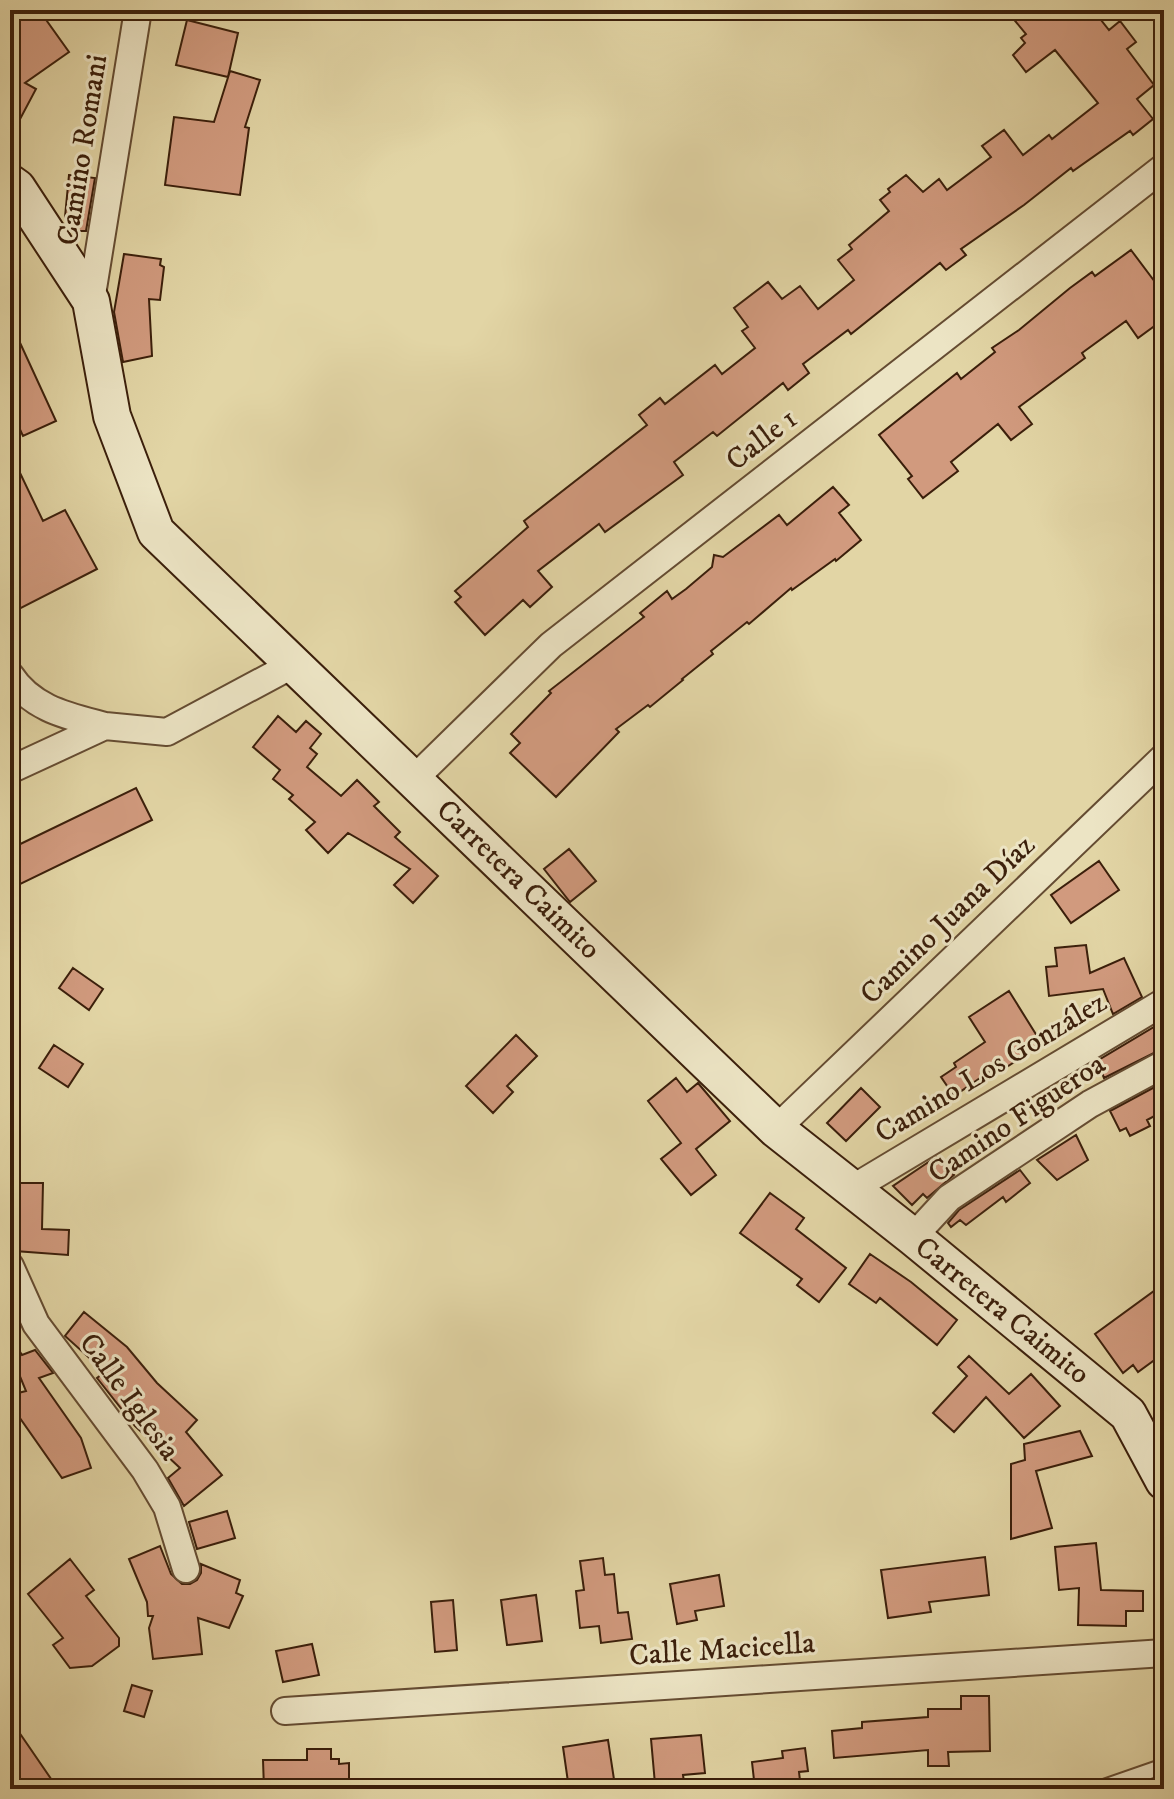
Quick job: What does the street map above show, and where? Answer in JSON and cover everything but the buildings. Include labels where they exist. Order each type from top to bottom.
[{"type":"street","name":"Camino Romani","points":[[91,301],[138,10]]},
{"type":"street","name":"Calle 1","points":[[414,779],[551,645],[1164,167]]},
{"type":"street","name":"Carretera Caimito","points":[[10,183],[17,188],[91,301],[112,416],[156,532],[776,1129],[1128,1414],[1164,1481]]},
{"type":"street","points":[[10,675],[20,691],[56,713],[105,726],[167,732],[294,664]]},
{"type":"street","points":[[10,770],[105,726]]},
{"type":"street","name":"Camino Juana Díaz","points":[[776,1129],[1164,757]]},
{"type":"street","name":"Camino Los González","points":[[850,1190],[1164,1002]]},
{"type":"street","name":"Camino Figueroa","points":[[913,1237],[949,1198],[1090,1104],[1164,1064]]},
{"type":"street","name":"Calle Iglesia","points":[[10,1266],[36,1324],[145,1470],[167,1507],[186,1569]]},
{"type":"street","name":"Calle Macicella","points":[[285,1711],[1164,1653]]},
{"type":"lane","points":[[1098,1789],[1164,1766]]}]
